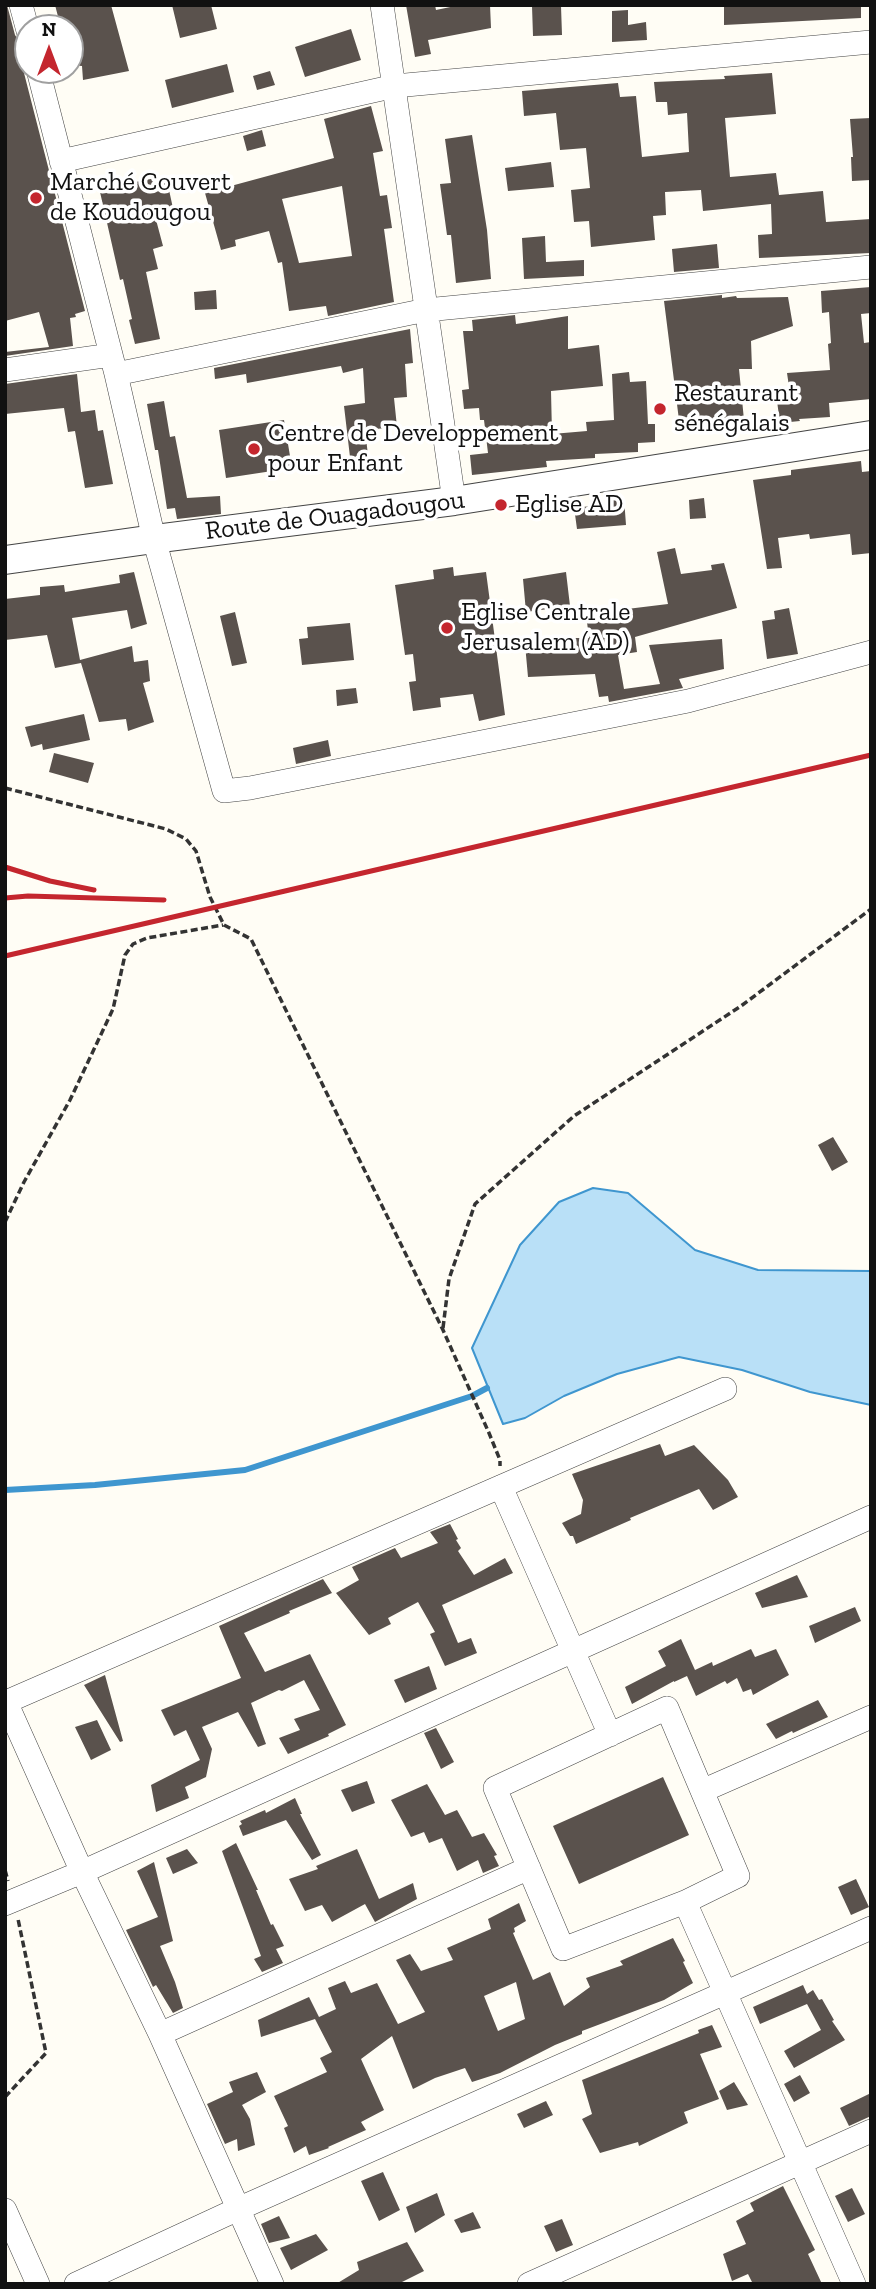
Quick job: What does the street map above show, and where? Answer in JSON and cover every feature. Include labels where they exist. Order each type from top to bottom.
[{"type":"street","points":[[382,5],[454,501]]},
{"type":"street","points":[[61,160],[395,86],[871,42]]},
{"type":"street","points":[[42,84],[114,365],[155,539],[225,791],[688,701],[871,652]]},
{"type":"street","points":[[5,370],[114,365],[426,310],[871,267]]},
{"type":"street","name":"Route de Ouagadougou","points":[[5,560],[454,501],[871,435]]},
{"type":"street","points":[[272,2284],[6,1702],[725,1390]]},
{"type":"street","points":[[501,1487],[610,1735]]},
{"type":"street","points":[[10,1902],[871,1517]]},
{"type":"street","points":[[667,1708],[738,1876],[685,1902],[563,1949],[495,1788],[610,1735],[667,1708]]},
{"type":"street","points":[[702,1791],[871,1717]]},
{"type":"street","points":[[160,2034],[529,1868]]},
{"type":"street","points":[[685,1902],[854,2284]]},
{"type":"street","points":[[76,2284],[238,2209],[871,1928]]},
{"type":"street","points":[[529,2284],[871,2131]]},
{"type":"street","points":[[5,2210],[38,2284]]},
{"type":"path","points":[[5,788],[166,829],[186,839],[196,851],[210,897],[225,925],[251,939],[443,1331],[500,1460],[501,1487]]},
{"type":"path","points":[[443,1331],[449,1279],[475,1204],[574,1116],[741,1006],[871,909]]},
{"type":"path","points":[[5,1222],[70,1100],[108,1020],[125,955],[133,944],[147,938],[225,925]]},
{"type":"path","points":[[5,1870],[10,1902],[46,2053],[5,2097]]},
{"type":"water","points":[[593,1188],[628,1193],[695,1250],[758,1270],[871,1271],[871,1405],[810,1392],[742,1370],[679,1357],[617,1374],[564,1396],[525,1418],[503,1424],[472,1348],[520,1245],[559,1202]]},
{"type":"building","name":"Marché Couvert de Koudougou","points":[[7,5],[14,31],[14,84],[27,84],[85,311],[70,318],[73,346],[5,356],[5,352],[49,347],[39,312],[5,321]]},
{"type":"building","points":[[55,5],[111,5],[129,71],[84,80],[84,14],[57,14]]},
{"type":"building","points":[[172,5],[211,5],[217,29],[180,38]]},
{"type":"building","points":[[406,5],[435,5],[436,10],[460,5],[490,5],[491,28],[428,40],[431,54],[415,57]]},
{"type":"building","points":[[724,5],[861,5],[861,18],[724,25]]},
{"type":"building","points":[[532,6],[561,6],[562,35],[533,36]]},
{"type":"building","points":[[628,10],[628,25],[646,22],[647,40],[612,42],[612,11]]},
{"type":"building","points":[[351,29],[361,60],[305,77],[295,47]]},
{"type":"building","points":[[227,64],[234,92],[172,108],[165,80]]},
{"type":"building","points":[[270,71],[275,85],[257,90],[253,76]]},
{"type":"building","points":[[772,73],[776,114],[725,118],[730,177],[776,173],[779,195],[823,191],[826,222],[871,219],[871,253],[759,258],[758,235],[772,234],[771,204],[703,211],[701,190],[665,192],[666,215],[653,216],[655,240],[591,247],[589,221],[574,222],[571,190],[590,188],[586,148],[560,150],[556,113],[524,116],[522,91],[618,83],[620,97],[636,96],[642,157],[689,152],[687,113],[668,115],[667,102],[656,102],[654,82],[725,79],[724,76]]},
{"type":"building","points":[[371,106],[383,151],[373,153],[380,196],[387,195],[392,228],[384,229],[394,302],[328,316],[326,306],[289,311],[282,262],[278,263],[269,231],[235,240],[236,246],[221,250],[205,193],[334,158],[324,119]],"holes":[[[342,186],[352,256],[299,263],[282,199]]]},
{"type":"building","points":[[871,118],[871,180],[852,181],[850,119]]},
{"type":"building","points":[[262,130],[266,146],[247,151],[243,136]]},
{"type":"building","points":[[472,135],[487,230],[491,279],[456,283],[451,235],[447,235],[440,184],[451,183],[445,139]]},
{"type":"building","points":[[551,162],[554,187],[508,191],[505,168]]},
{"type":"building","points":[[166,176],[174,213],[155,216],[163,246],[153,249],[158,269],[146,272],[160,339],[135,344],[123,279],[120,280],[100,192],[106,191],[105,188]]},
{"type":"building","points":[[545,236],[546,262],[584,260],[584,276],[524,279],[522,238]]},
{"type":"building","points":[[717,244],[719,268],[674,272],[672,249]]},
{"type":"building","points":[[871,287],[871,313],[861,314],[864,343],[871,342],[871,399],[829,403],[830,417],[780,423],[777,401],[791,400],[787,373],[830,370],[829,312],[822,313],[821,291]]},
{"type":"building","points":[[216,290],[217,309],[195,310],[194,292]]},
{"type":"building","points":[[722,295],[722,298],[788,297],[793,326],[751,341],[752,369],[739,369],[744,420],[680,428],[664,301]]},
{"type":"building","points":[[515,315],[516,324],[568,316],[568,349],[599,345],[603,386],[551,391],[552,434],[587,431],[586,422],[614,420],[612,374],[629,372],[630,382],[646,381],[648,424],[655,424],[655,442],[638,443],[638,452],[595,454],[595,458],[546,461],[547,467],[472,475],[470,455],[488,453],[484,420],[480,420],[479,408],[464,409],[462,390],[469,389],[463,331],[473,331],[472,320]]},
{"type":"building","points":[[410,329],[413,363],[405,364],[407,397],[394,398],[397,427],[365,430],[370,472],[352,474],[344,406],[365,403],[363,368],[343,373],[341,366],[247,383],[246,374],[215,379],[214,368]]},
{"type":"building","points":[[77,374],[81,412],[95,410],[98,431],[103,430],[113,484],[85,488],[75,431],[68,432],[64,408],[5,414],[5,384]]},
{"type":"building","points":[[164,401],[170,437],[175,436],[187,498],[220,496],[221,514],[177,519],[175,508],[167,509],[158,450],[155,450],[147,404]]},
{"type":"building","name":"Centre de Developpement pour Enfant","points":[[284,420],[292,468],[226,478],[219,430]]},
{"type":"building","points":[[861,461],[862,472],[871,471],[871,553],[852,555],[850,534],[810,539],[809,534],[778,538],[782,568],[767,569],[753,480],[791,475],[791,470]]},
{"type":"building","points":[[624,498],[626,525],[577,529],[574,507],[608,506],[607,499]]},
{"type":"building","points":[[704,498],[706,518],[690,519],[689,500]]},
{"type":"building","points":[[675,548],[681,574],[712,570],[711,565],[724,563],[737,608],[635,637],[637,652],[618,655],[624,689],[660,684],[649,645],[722,639],[724,669],[679,679],[683,688],[609,702],[608,696],[599,697],[595,674],[528,677],[525,644],[561,638],[589,638],[586,614],[668,604],[657,552]]},
{"type":"building","name":"Eglise Centrale Jerusalem (AD)","points":[[453,567],[454,576],[486,572],[505,715],[479,721],[473,694],[440,698],[441,707],[413,711],[409,682],[416,681],[413,654],[405,655],[395,585],[434,579],[433,570]]},
{"type":"building","points":[[134,572],[147,624],[131,629],[127,610],[72,618],[80,660],[132,646],[134,662],[148,660],[150,681],[143,683],[154,722],[128,731],[126,719],[99,722],[81,663],[55,668],[47,635],[5,640],[5,599],[40,595],[40,587],[64,585],[65,592],[120,583],[119,575]]},
{"type":"building","points":[[566,572],[570,606],[526,612],[523,579]]},
{"type":"building","points":[[789,608],[798,654],[767,659],[762,621],[775,619],[774,611]]},
{"type":"building","points":[[235,612],[247,663],[232,666],[220,616]]},
{"type":"building","points":[[350,623],[354,660],[302,665],[299,639],[308,638],[307,627]]},
{"type":"building","points":[[356,688],[358,703],[337,706],[336,690]]},
{"type":"building","points":[[84,714],[90,740],[43,750],[42,744],[31,747],[25,727]]},
{"type":"building","points":[[328,740],[331,756],[296,764],[293,748]]},
{"type":"building","points":[[54,753],[94,763],[88,783],[49,772]]},
{"type":"building","points":[[833,1137],[848,1162],[832,1171],[818,1145]]},
{"type":"building","points":[[660,1444],[665,1456],[694,1445],[728,1480],[738,1497],[713,1510],[699,1489],[576,1544],[562,1523],[581,1514],[583,1500],[572,1474]]},
{"type":"building","points":[[450,1524],[461,1548],[458,1551],[474,1575],[505,1558],[513,1573],[442,1605],[458,1643],[471,1638],[477,1653],[445,1666],[430,1634],[435,1632],[418,1602],[388,1618],[391,1624],[369,1635],[336,1593],[359,1580],[352,1567],[395,1548],[401,1558],[438,1543],[430,1532]]},
{"type":"building","points":[[797,1575],[808,1597],[762,1608],[755,1593]]},
{"type":"building","points":[[323,1579],[332,1593],[244,1633],[265,1672],[310,1654],[346,1725],[328,1734],[329,1736],[288,1754],[279,1738],[300,1730],[294,1719],[320,1710],[304,1680],[279,1690],[251,1703],[266,1744],[258,1747],[238,1712],[202,1727],[212,1749],[206,1777],[185,1787],[189,1798],[156,1812],[151,1785],[200,1760],[186,1730],[174,1736],[161,1710],[241,1678],[219,1626]]},
{"type":"building","points":[[855,1607],[861,1621],[815,1643],[809,1626]]},
{"type":"building","points":[[681,1639],[695,1670],[712,1662],[713,1666],[751,1649],[755,1657],[776,1649],[789,1675],[753,1695],[751,1689],[743,1692],[737,1678],[696,1696],[687,1676],[632,1704],[625,1687],[666,1666],[658,1651]]},
{"type":"building","points":[[429,1666],[437,1689],[405,1703],[394,1680]]},
{"type":"building","points":[[105,1675],[123,1741],[120,1742],[84,1685]]},
{"type":"building","points":[[818,1700],[828,1717],[776,1739],[766,1724]]},
{"type":"building","points":[[97,1720],[111,1750],[91,1760],[75,1727]]},
{"type":"building","points":[[436,1728],[454,1762],[441,1769],[424,1733]]},
{"type":"building","points":[[663,1777],[689,1835],[579,1884],[553,1826]]},
{"type":"building","points":[[367,1781],[375,1803],[352,1812],[341,1790]]},
{"type":"building","points":[[427,1784],[445,1815],[457,1810],[472,1837],[484,1833],[497,1855],[494,1856],[499,1866],[483,1873],[478,1860],[457,1871],[442,1838],[429,1843],[424,1832],[411,1837],[391,1800]]},
{"type":"building","points":[[295,1798],[321,1855],[312,1860],[286,1820],[243,1836],[240,1821],[265,1810],[266,1813]]},
{"type":"building","points":[[236,1843],[271,1925],[273,1924],[284,1946],[276,1949],[283,1963],[262,1972],[254,1959],[261,1956],[222,1851]]},
{"type":"building","points":[[187,1849],[198,1863],[173,1874],[166,1858]]},
{"type":"building","points":[[357,1849],[379,1899],[413,1883],[417,1899],[375,1922],[365,1904],[332,1922],[322,1905],[305,1911],[289,1879],[318,1869],[316,1866]]},
{"type":"building","points":[[154,1862],[173,1941],[160,1946],[183,2008],[173,2013],[156,1985],[153,1987],[126,1930],[158,1917],[137,1871]]},
{"type":"building","points":[[856,1879],[869,1907],[851,1915],[838,1887]]},
{"type":"building","points":[[519,1903],[526,1921],[514,1928],[513,1933],[533,1980],[550,1972],[564,2006],[590,1987],[586,1978],[623,1965],[620,1961],[673,1938],[693,1983],[664,2000],[582,2031],[582,2034],[500,2073],[472,2082],[465,2068],[413,2089],[392,2036],[361,2059],[384,2110],[361,2122],[366,2130],[329,2148],[309,2155],[306,2146],[294,2153],[284,2128],[288,2126],[274,2096],[327,2072],[320,2058],[332,2052],[315,2019],[261,2037],[258,2020],[309,1997],[319,2017],[336,2009],[328,1988],[345,1981],[351,1993],[377,1983],[398,2024],[425,2012],[396,1960],[410,1954],[421,1971],[453,1960],[447,1948],[491,1929],[488,1919]],"holes":[[[516,1982],[525,2019],[498,2031],[484,1996]]]},
{"type":"building","points":[[803,1985],[807,1994],[813,1990],[819,2000],[822,1999],[845,2040],[794,2068],[784,2051],[821,2030],[807,2004],[760,2024],[753,2007]]},
{"type":"building","points":[[712,2025],[722,2047],[700,2054],[719,2099],[684,2112],[688,2123],[639,2146],[638,2142],[600,2153],[582,2119],[592,2114],[582,2080],[699,2033],[698,2030]]},
{"type":"building","points":[[257,2072],[266,2092],[242,2105],[250,2119],[255,2145],[238,2151],[237,2139],[225,2144],[207,2104],[233,2092],[229,2082]]},
{"type":"building","points":[[800,2075],[810,2093],[794,2102],[784,2084]]},
{"type":"building","points":[[734,2082],[748,2105],[727,2110],[719,2091]]},
{"type":"building","points":[[871,2093],[871,2116],[849,2126],[840,2108]]},
{"type":"building","points":[[546,2101],[553,2115],[524,2128],[517,2114]]},
{"type":"building","points":[[383,2172],[400,2210],[379,2221],[361,2181]]},
{"type":"building","points":[[783,2186],[815,2250],[808,2254],[822,2284],[753,2284],[748,2274],[732,2281],[723,2254],[746,2244],[736,2221],[754,2211],[750,2203]]},
{"type":"building","points":[[852,2188],[865,2214],[848,2222],[835,2196]]},
{"type":"building","points":[[437,2193],[445,2215],[415,2233],[406,2207]]},
{"type":"building","points":[[473,2212],[481,2228],[461,2233],[454,2220]]},
{"type":"building","points":[[279,2216],[290,2238],[269,2243],[261,2224]]},
{"type":"building","points":[[562,2219],[573,2245],[556,2252],[544,2226]]},
{"type":"building","points":[[316,2234],[328,2250],[291,2270],[280,2248]]},
{"type":"building","points":[[407,2242],[424,2271],[398,2284],[336,2284],[359,2270],[357,2262]]},
{"type":"waterway","points":[[5,1490],[95,1485],[245,1470],[472,1396],[487,1388]]},
{"type":"railway","points":[[5,956],[871,755]]},
{"type":"railway","points":[[5,867],[50,881],[94,890]]},
{"type":"railway","points":[[5,898],[28,896],[164,900]]},
{"type":"place","name":"Marché Couvert de Koudougou","points":[[36,198]]},
{"type":"place","name":"Restaurant sénégalais","points":[[660,409]]},
{"type":"place","name":"Centre de Developpement pour Enfant","points":[[254,449]]},
{"type":"place","name":"Eglise AD","points":[[501,505]]},
{"type":"place","name":"Eglise Centrale Jerusalem (AD)","points":[[447,628]]}]
